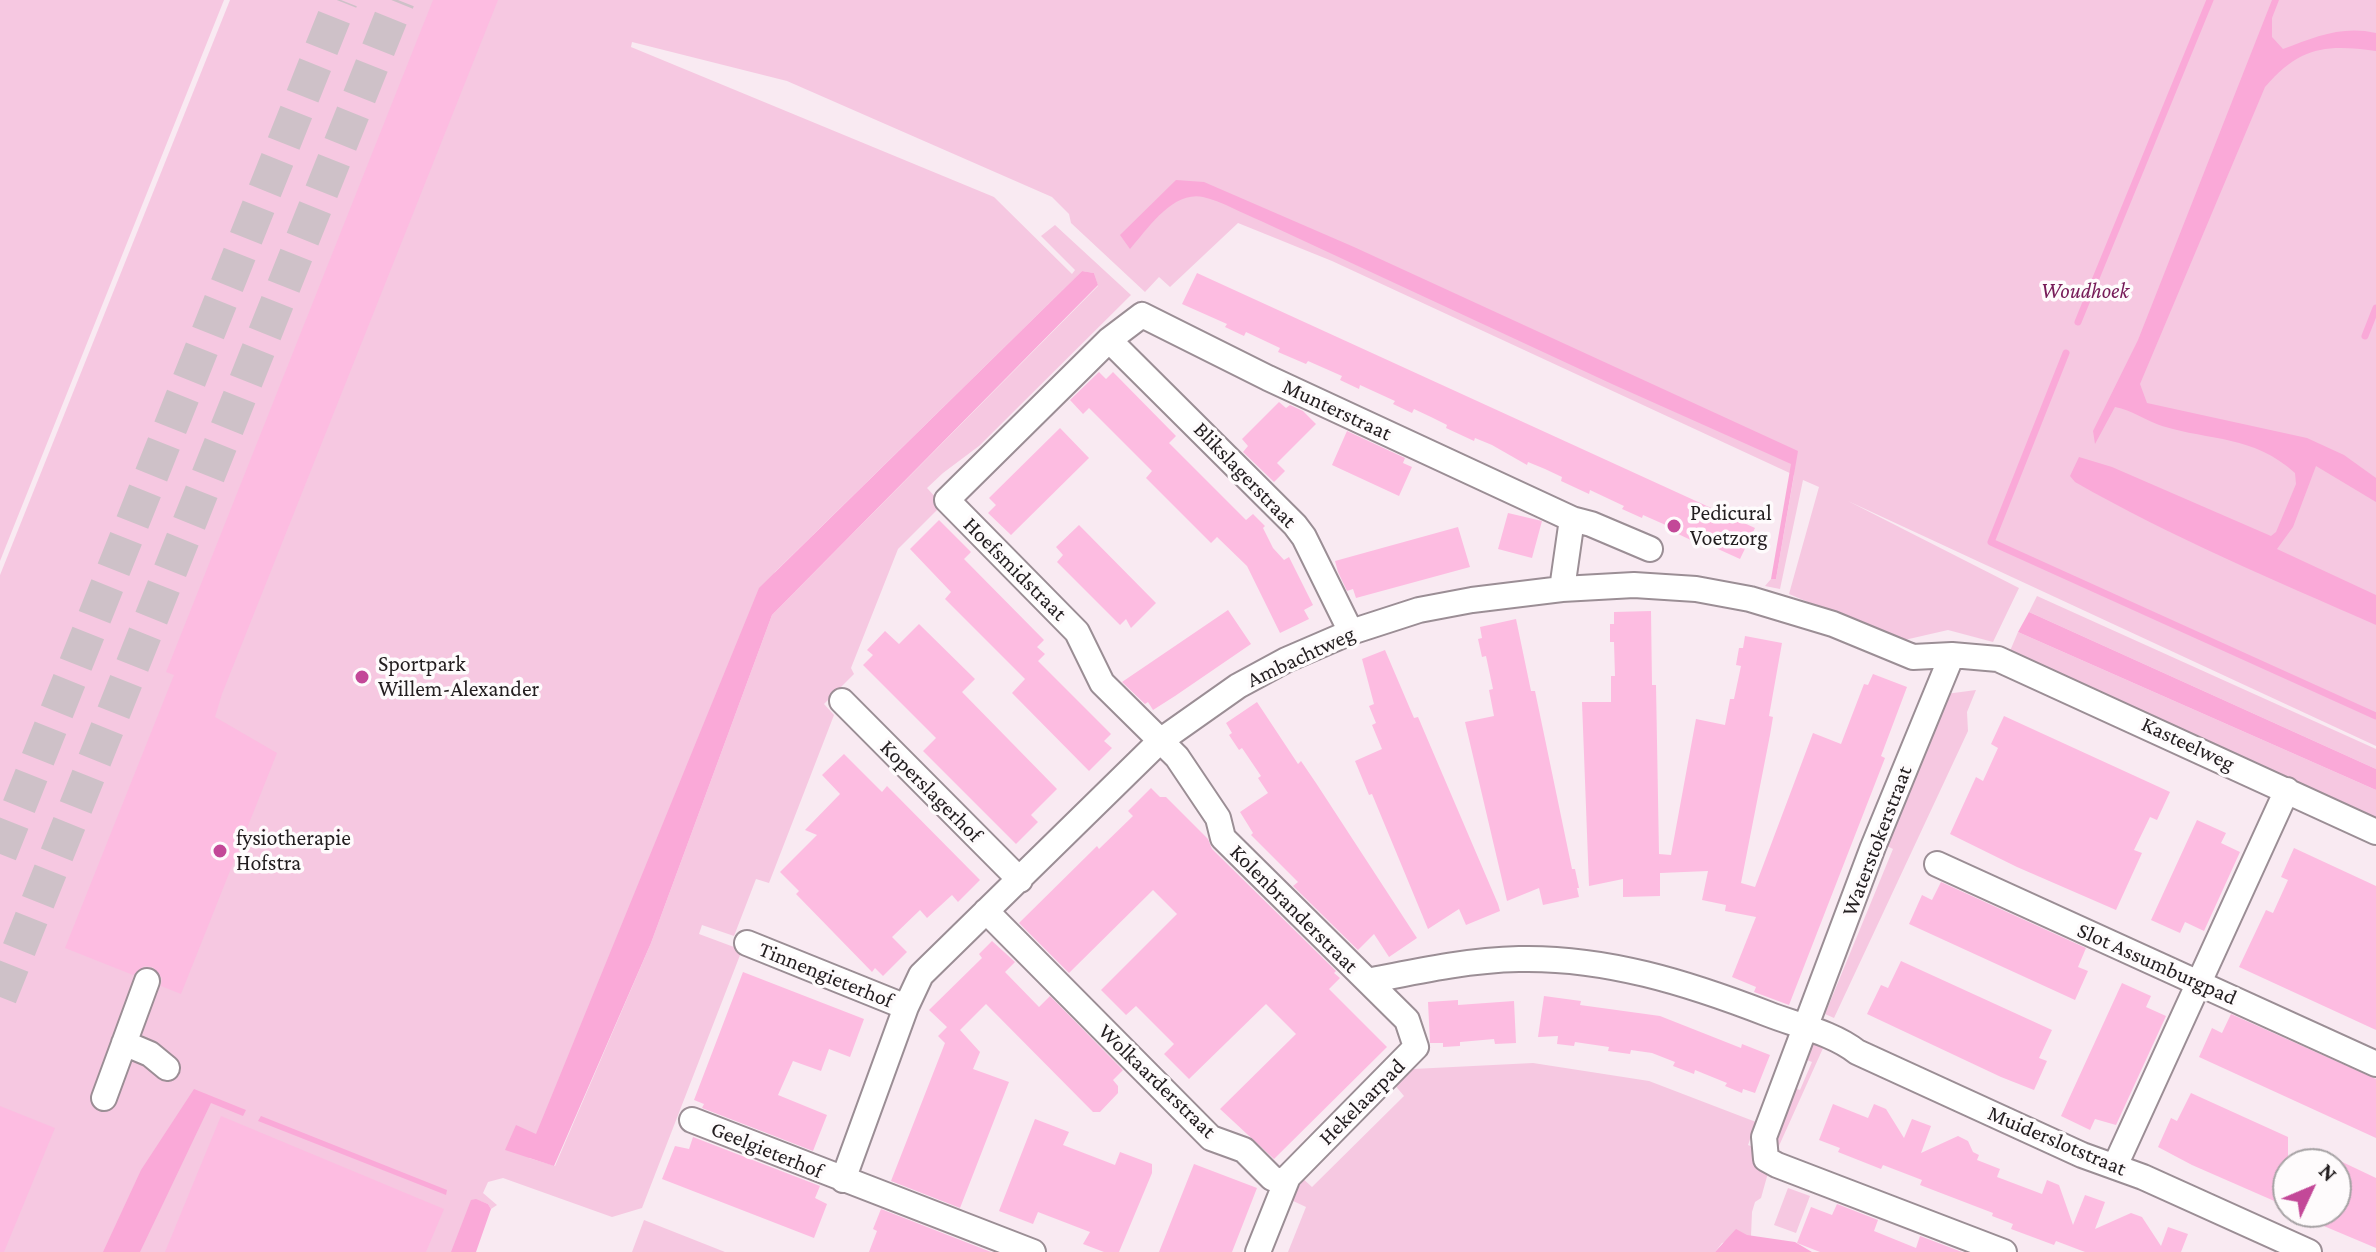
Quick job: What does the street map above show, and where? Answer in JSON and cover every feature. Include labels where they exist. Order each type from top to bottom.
[{"type":"street","name":"Munterstraat","points":[[1109,340],[1146,308],[1268,378],[1572,519],[1650,549]]},
{"type":"street","name":"Blikslagerstraat","points":[[1109,340],[1295,525],[1304,537],[1351,632]]},
{"type":"street","name":"Hoefsmidstraat","points":[[1109,340],[947,500],[1077,632],[1102,683],[1160,741]]},
{"type":"street","points":[[1562,589],[1572,519]]},
{"type":"street","name":"Ambachtweg","points":[[843,1180],[906,1007],[921,975],[1160,741],[1264,671],[1351,632],[1432,608],[1562,589],[1634,585],[1696,589],[1750,599],[1833,624],[1913,657],[1952,655],[1998,659]]},
{"type":"street","name":"Waterstokerstraat","points":[[1952,655],[1873,847],[1764,1137],[1766,1159],[2004,1252]]},
{"type":"street","name":"Kasteelweg","points":[[1998,659],[2376,832]]},
{"type":"street","name":"Koperslagerhof","points":[[842,701],[1020,880]]},
{"type":"street","name":"Kolenbranderstraat","points":[[1160,741],[1177,757],[1218,818],[1223,838],[1368,981],[1448,965],[1520,959],[1593,964],[1657,976],[1716,994],[1806,1029]]},
{"type":"street","points":[[2115,1166],[2287,790]]},
{"type":"street","name":"Slot Assumburgpad","points":[[1937,864],[2376,1064]]},
{"type":"street","name":"Wolkaarderstraat","points":[[986,911],[1211,1138],[1244,1150],[1272,1178],[1285,1183]]},
{"type":"street","name":"Tinnengieterhof","points":[[747,943],[906,1007]]},
{"type":"street","points":[[104,1098],[147,981]]},
{"type":"street","name":"Hekelaarpad","points":[[1285,1183],[1416,1047],[1407,1020],[1368,981]]},
{"type":"street","name":"Muiderslotstraat","points":[[1806,1029],[2082,1155],[2143,1177],[2309,1252]]},
{"type":"street","points":[[124,1043],[150,1054],[167,1068]]},
{"type":"street","name":"Geelgieterhof","points":[[692,1120],[843,1180]]},
{"type":"street","points":[[843,1180],[1033,1252]]},
{"type":"street","points":[[1258,1252],[1285,1183]]},
{"type":"green space","points":[[0,0],[224,0],[0,561]]},
{"type":"green space","name":"Woudhoek","points":[[230,0],[2376,0],[2376,746],[1848,501],[2019,588],[1993,642],[1948,630],[1900,641],[1789,594],[1819,487],[1803,480],[1780,589],[1765,586],[1771,579],[1776,579],[1794,475],[1332,261],[1238,223],[1170,287],[1159,277],[1145,292],[1071,223],[1069,214],[1052,197],[787,81],[632,42],[631,47],[994,197],[1072,274],[1075,270],[1041,236],[1055,225],[1131,295],[979,446],[927,488],[937,499],[933,503],[939,508],[898,549],[851,668],[854,674],[824,704],[834,715],[769,883],[756,879],[734,936],[702,925],[699,934],[742,950],[642,1208],[612,1217],[503,1178],[488,1182],[483,1193],[497,1205],[491,1209],[480,1201],[459,1252],[0,1252],[0,575]],"holes":[[[1082,271],[1094,273],[1098,286],[772,615],[651,943],[555,1166],[529,1158],[775,572]]]},
{"type":"green space","points":[[2037,596],[2376,749],[2376,769],[2029,612]]},
{"type":"green space","points":[[2018,632],[2376,790],[2376,821],[2010,651]]},
{"type":"green space","points":[[1976,690],[1967,712],[1968,731],[1834,1018],[1825,1014],[1893,849],[1887,846],[1939,703],[1946,694]]},
{"type":"green space","points":[[1817,1041],[1824,1046],[1778,1148],[1771,1149],[1791,1087],[1800,1090],[1812,1062],[1802,1058],[1811,1044]]},
{"type":"green space","points":[[1533,1063],[1649,1081],[1756,1122],[1748,1145],[1753,1147],[1755,1159],[1768,1173],[1761,1198],[1755,1202],[1752,1212],[1751,1236],[1722,1243],[1715,1252],[1288,1252],[1306,1207],[1291,1200],[1300,1176],[1312,1187],[1404,1096],[1393,1083],[1411,1066],[1413,1069]]},
{"type":"green space","points":[[1788,1188],[1810,1196],[1796,1233],[1774,1225]]},
{"type":"green space","points":[[644,1220],[725,1252],[632,1252]]},
{"type":"shaded area","points":[[2272,0],[2279,0],[2272,18],[2272,37],[2283,49],[2317,37],[2352,30],[2376,33],[2376,51],[2342,48],[2314,51],[2290,64],[2265,87],[2140,384],[2147,403],[2307,438],[2344,455],[2376,478],[2376,502],[2316,466],[2293,527],[2277,549],[2376,595],[2376,625],[2186,540],[2111,502],[2070,476],[2079,457],[2112,467],[2271,536],[2276,532],[2296,484],[2295,473],[2263,452],[2247,445],[2162,426],[2115,407],[2095,444],[2093,431],[2138,340]]},
{"type":"shaded area","points":[[1176,180],[1204,182],[1354,247],[1798,451],[1776,579],[1771,579],[1791,464],[1210,199],[1192,197],[1171,206],[1130,249],[1120,235]]},
{"type":"shaded area","points":[[1082,271],[1094,273],[1098,285],[772,615],[651,943],[554,1166],[505,1150],[516,1125],[536,1134],[759,588]]},
{"type":"shaded area","points":[[2029,612],[2376,769],[2376,790],[2018,632]]},
{"type":"shaded area","points":[[194,1089],[246,1110],[243,1116],[211,1103],[140,1252],[103,1252],[141,1170]]},
{"type":"shaded area","points":[[261,1116],[447,1190],[446,1195],[258,1121]]},
{"type":"shaded area","points":[[471,1200],[488,1204],[491,1209],[476,1252],[451,1252]]},
{"type":"shaded area","points":[[1736,1229],[1747,1235],[1795,1242],[1812,1252],[1715,1252]]},
{"type":"building","points":[[433,0],[498,0],[222,694],[215,717],[277,753],[181,994],[161,986],[162,978],[153,967],[144,966],[133,975],[65,948],[174,675],[166,672]]},
{"type":"building","points":[[1197,273],[1755,528],[1740,559],[1696,539],[1695,542],[1643,515],[1642,518],[1622,509],[1624,506],[1590,490],[1589,494],[1561,481],[1562,477],[1528,462],[1527,465],[1475,438],[1474,441],[1414,409],[1412,413],[1393,404],[1395,401],[1360,385],[1359,389],[1340,380],[1342,376],[1278,352],[1280,348],[1246,332],[1244,336],[1225,327],[1227,324],[1182,304]]},
{"type":"building","points":[[1099,372],[1106,379],[1113,372],[1176,436],[1169,443],[1246,520],[1253,514],[1265,526],[1263,528],[1273,548],[1284,560],[1289,557],[1313,605],[1304,610],[1309,619],[1280,633],[1247,566],[1217,537],[1211,543],[1146,478],[1152,471],[1089,408],[1083,414],[1070,400]]},
{"type":"building","points":[[1279,402],[1286,408],[1290,405],[1303,411],[1316,424],[1277,463],[1285,471],[1274,482],[1243,452],[1248,446],[1242,439]]},
{"type":"building","points":[[1060,428],[1089,458],[1011,535],[988,513],[996,505],[989,498]]},
{"type":"building","points":[[1347,431],[1405,458],[1403,463],[1412,467],[1399,496],[1332,465]]},
{"type":"building","points":[[1508,513],[1542,521],[1532,558],[1498,549]]},
{"type":"building","points":[[939,520],[971,552],[964,559],[1044,640],[1037,647],[1045,654],[1038,661],[1111,734],[1104,741],[1112,748],[1089,771],[1012,693],[1025,679],[945,599],[951,592],[910,549]]},
{"type":"building","points":[[1079,525],[1156,603],[1131,628],[1126,619],[1120,625],[1057,562],[1063,555],[1056,547]]},
{"type":"building","points":[[1458,527],[1470,567],[1356,598],[1353,589],[1347,591],[1338,572],[1335,561]]},
{"type":"building","points":[[1228,610],[1251,644],[1175,696],[1153,710],[1148,702],[1145,704],[1122,682]]},
{"type":"building","points":[[1651,611],[1652,685],[1656,685],[1659,854],[1671,855],[1696,719],[1725,725],[1741,666],[1736,665],[1739,648],[1743,648],[1745,636],[1782,643],[1769,716],[1773,717],[1770,735],[1741,883],[1755,887],[1813,733],[1841,744],[1864,684],[1868,685],[1873,674],[1907,687],[1881,756],[1885,758],[1789,1005],[1754,992],[1756,987],[1732,977],[1756,917],[1725,911],[1726,905],[1702,900],[1708,871],[1660,873],[1660,896],[1623,897],[1623,879],[1589,886],[1582,702],[1611,702],[1611,676],[1615,676],[1610,624],[1614,624],[1614,612]]},
{"type":"building","points":[[1516,619],[1531,691],[1535,691],[1572,869],[1575,869],[1579,888],[1579,897],[1543,905],[1539,888],[1507,901],[1465,722],[1494,716],[1489,690],[1493,689],[1486,656],[1482,657],[1478,639],[1482,638],[1480,627]]},
{"type":"building","points":[[919,624],[975,679],[962,692],[1057,789],[1031,815],[1038,822],[1016,844],[923,751],[936,738],[863,665],[873,655],[867,650],[885,631],[899,644]]},
{"type":"building","points":[[1385,650],[1414,718],[1418,717],[1498,904],[1500,911],[1466,925],[1459,909],[1428,929],[1372,794],[1369,795],[1355,761],[1382,749],[1372,725],[1376,723],[1369,706],[1374,704],[1362,659]]},
{"type":"building","points":[[1257,702],[1298,764],[1301,761],[1316,783],[1417,938],[1389,957],[1374,934],[1358,950],[1293,886],[1298,882],[1251,835],[1253,833],[1240,812],[1268,793],[1258,778],[1261,776],[1229,735],[1232,733],[1226,723]]},
{"type":"building","points":[[2004,716],[2170,792],[2157,820],[2150,817],[2134,850],[2142,853],[2116,910],[1950,834],[1976,777],[1983,781],[1998,748],[1991,744]]},
{"type":"building","points":[[844,754],[882,792],[887,786],[980,880],[958,902],[952,895],[927,918],[920,910],[892,937],[907,952],[883,976],[875,968],[872,972],[796,894],[799,891],[780,872],[817,835],[805,830],[840,794],[822,775]]},
{"type":"building","points":[[1151,788],[1160,797],[1166,797],[1208,839],[1212,849],[1336,971],[1334,973],[1340,978],[1329,989],[1387,1047],[1274,1159],[1220,1109],[1296,1034],[1266,1004],[1189,1079],[1164,1054],[1174,1044],[1136,1006],[1126,1015],[1101,990],[1177,914],[1153,890],[1069,973],[1019,923],[1097,846],[1099,849],[1133,816],[1128,811]]},
{"type":"building","points":[[2197,820],[2226,833],[2221,843],[2240,852],[2204,931],[2185,922],[2180,933],[2151,920]]},
{"type":"building","points":[[2294,848],[2376,886],[2376,1030],[2239,967],[2266,910],[2273,913],[2288,880],[2281,877]]},
{"type":"building","points":[[1941,882],[2086,948],[2078,967],[2088,971],[2075,1000],[1909,924],[1922,895],[1932,900]]},
{"type":"building","points":[[992,941],[1015,962],[1005,972],[1039,1007],[1050,996],[1123,1070],[1113,1080],[1118,1086],[1118,1093],[1100,1112],[1093,1112],[986,1004],[960,1030],[980,1052],[973,1069],[1009,1082],[960,1208],[891,1181],[945,1043],[938,1036],[947,1027],[929,1010],[982,958],[979,954]]},
{"type":"building","points":[[1901,961],[2052,1030],[2039,1058],[2047,1061],[2034,1090],[1867,1014],[1881,985],[1888,988]]},
{"type":"building","points":[[743,972],[864,1019],[850,1057],[829,1049],[821,1071],[793,1061],[778,1095],[827,1115],[813,1151],[702,1108],[704,1104],[694,1100]]},
{"type":"building","points":[[2122,983],[2151,996],[2146,1007],[2166,1016],[2116,1125],[2095,1119],[2090,1130],[2061,1116]]},
{"type":"building","points":[[1544,996],[1581,1001],[1580,1005],[1660,1016],[1741,1048],[1742,1044],[1770,1055],[1755,1093],[1743,1089],[1742,1093],[1695,1070],[1694,1074],[1673,1066],[1675,1062],[1652,1053],[1608,1051],[1609,1047],[1575,1042],[1574,1046],[1557,1044],[1558,1036],[1538,1037]]},
{"type":"building","points":[[1458,1000],[1458,1005],[1514,1001],[1516,1043],[1495,1044],[1494,1039],[1443,1047],[1443,1043],[1430,1043],[1428,1002]]},
{"type":"building","points":[[2231,1014],[2376,1079],[2376,1138],[2199,1057],[2212,1028],[2222,1033]]},
{"type":"building","points":[[2191,1093],[2288,1137],[2288,1148],[2272,1148],[2272,1200],[2158,1147],[2171,1118],[2177,1121]]},
{"type":"building","points":[[1833,1104],[1868,1118],[1874,1104],[1886,1109],[1904,1138],[1912,1119],[1931,1126],[1921,1153],[1958,1136],[1968,1141],[1973,1152],[1979,1155],[1977,1160],[2000,1169],[1997,1177],[2042,1194],[2047,1180],[2059,1185],[2073,1225],[2085,1195],[2105,1202],[2095,1229],[2131,1213],[2142,1217],[2161,1246],[2168,1227],[2188,1234],[2181,1252],[2085,1252],[2056,1241],[2054,1245],[2011,1229],[2013,1224],[1992,1216],[1993,1213],[1920,1185],[1922,1180],[1883,1165],[1881,1169],[1838,1152],[1840,1148],[1819,1140]]},
{"type":"building","points":[[0,1106],[55,1128],[4,1252],[0,1252]]},
{"type":"building","points":[[221,1116],[444,1209],[426,1252],[165,1252]]},
{"type":"building","points":[[1035,1119],[1069,1132],[1063,1145],[1115,1165],[1120,1152],[1152,1164],[1152,1173],[1119,1252],[1104,1252],[1083,1244],[1090,1232],[1038,1212],[1033,1224],[999,1211]]},
{"type":"building","points":[[693,1137],[820,1186],[815,1198],[827,1204],[814,1238],[662,1179],[675,1146],[689,1149]]},
{"type":"building","points":[[1194,1164],[1257,1188],[1232,1252],[1159,1252]]},
{"type":"building","points":[[2352,1167],[2376,1178],[2376,1248],[2329,1228],[2352,1228]]},
{"type":"building","points":[[1837,1204],[1878,1220],[1874,1231],[1916,1248],[1920,1236],[1962,1252],[1820,1252],[1797,1243],[1811,1207],[1832,1215]]},
{"type":"building","points":[[881,1209],[991,1252],[869,1252]]},
{"type":"waterway","points":[[2078,322],[2210,0]]},
{"type":"waterway","points":[[2365,336],[2376,308]]},
{"type":"waterway","points":[[2066,353],[1991,542],[2376,716]]},
{"type":"tunnel","points":[[0,854],[341,0]]},
{"type":"tunnel","points":[[0,997],[398,0]]},
{"type":"place","name":"Pedicural Voetzorg","points":[[1674,526]]},
{"type":"place","name":"Sportpark Willem-Alexander","points":[[362,677]]},
{"type":"place","name":"fysiotherapie Hofstra","points":[[220,851]]}]
